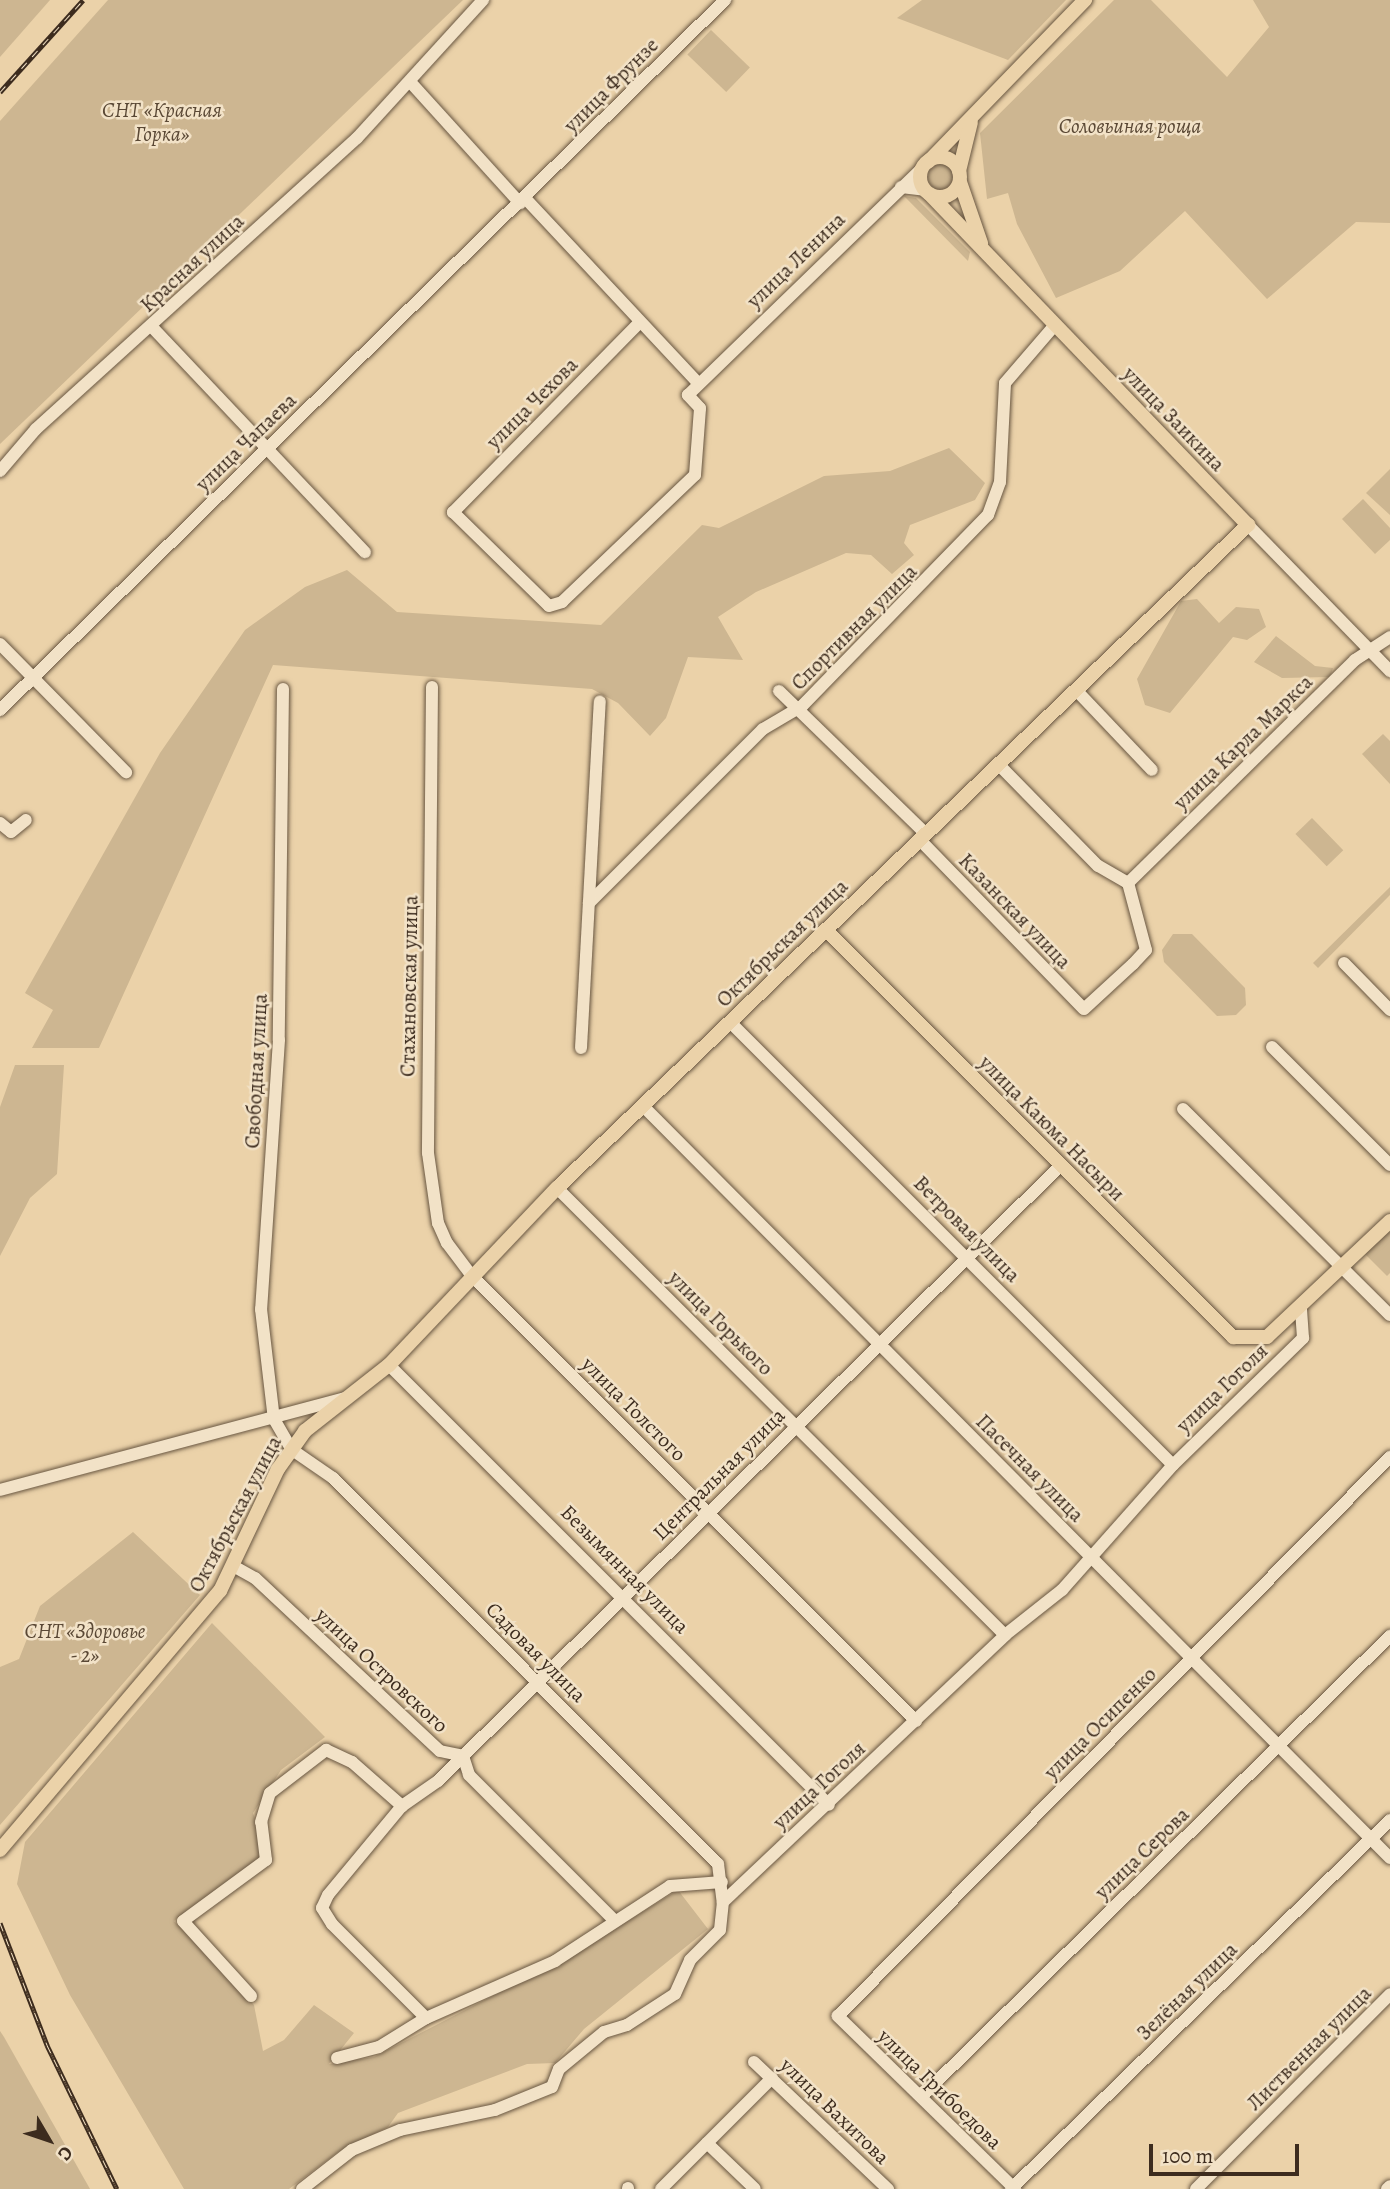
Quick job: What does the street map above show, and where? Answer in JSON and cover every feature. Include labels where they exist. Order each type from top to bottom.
[{"type":"main road","name":"улица Ленина","points":[[926,164],[1085,0]]},
{"type":"main road","points":[[975,112],[960,177],[948,196],[928,192],[926,164],[946,158],[960,177],[984,251]]},
{"type":"main road","name":"улица Заикина","points":[[928,192],[1248,525]]},
{"type":"main road","name":"Октябрьская улица","points":[[0,1850],[203,1615],[235,1567],[291,1449],[349,1396],[389,1365],[471,1275],[557,1188],[1248,525]]},
{"type":"main road","name":"улица Каюма Насыри","points":[[826,930],[1225,1333],[1255,1341]]},
{"type":"main road","name":"улица Гоголя","points":[[1255,1341],[1301,1306],[1390,1222]]},
{"type":"street","name":"Красная улица","points":[[0,471],[36,429],[152,327],[412,84],[483,0]]},
{"type":"street","name":"улица Фрунзе","points":[[522,201],[725,0]]},
{"type":"street","points":[[412,84],[698,383]]},
{"type":"street","name":"улица Ленина","points":[[698,383],[926,164]]},
{"type":"street","points":[[901,187],[928,192]]},
{"type":"street","name":"улица Чапаева","points":[[0,710],[522,201]]},
{"type":"street","name":"улица Чехова","points":[[640,322],[453,512],[541,603],[562,602],[695,475],[700,408],[688,394],[698,383]]},
{"type":"street","name":"Спортивная улица","points":[[589,903],[763,729],[796,710],[988,515],[1000,481],[1005,383],[1054,326]]},
{"type":"street","points":[[152,327],[365,552]]},
{"type":"street","name":"улица Заикина","points":[[1248,525],[1390,671]]},
{"type":"street","name":"улица Карла Маркса","points":[[1128,883],[1355,660],[1373,654],[1390,637]]},
{"type":"street","points":[[0,644],[126,772]]},
{"type":"street","name":"Стахановская улица","points":[[432,687],[428,1153],[438,1223],[471,1275]]},
{"type":"street","name":"Свободная улица","points":[[284,690],[279,1040],[261,1309],[274,1419],[291,1449]]},
{"type":"street","points":[[1076,690],[1152,770]]},
{"type":"street","name":"Казанская улица","points":[[779,691],[923,837],[1084,1009],[1146,950],[1128,883]]},
{"type":"street","points":[[581,1048],[600,702]]},
{"type":"street","points":[[999,765],[1098,866],[1128,883]]},
{"type":"street","points":[[0,823],[11,832],[26,820]]},
{"type":"street","points":[[1344,963],[1390,1010]]},
{"type":"street","name":"Ветровая улица","points":[[730,1022],[967,1255],[1173,1465]]},
{"type":"street","points":[[1272,1047],[1390,1166]]},
{"type":"street","name":"Пасечная улица","points":[[643,1106],[1390,1858]]},
{"type":"street","points":[[1183,1109],[1390,1314]]},
{"type":"street","name":"Центральная улица","points":[[426,2018],[348,1943],[322,1908],[402,1806],[463,1756],[1061,1165]]},
{"type":"street","name":"улица Горького","points":[[557,1188],[796,1424],[1004,1635]]},
{"type":"street","name":"улица Толстого","points":[[471,1275],[710,1511],[916,1721]]},
{"type":"street","name":"улица Гоголя","points":[[723,1902],[829,1805],[1004,1635],[1092,1557],[1173,1465],[1303,1338],[1301,1306]]},
{"type":"street","name":"Безымянная улица","points":[[389,1365],[625,1594],[829,1805]]},
{"type":"street","name":"Октябрьская улица","points":[[0,1490],[274,1419],[349,1396]]},
{"type":"street","name":"Садовая улица","points":[[291,1449],[333,1478],[539,1680],[718,1864],[723,1902]]},
{"type":"street","name":"улица Осипенко","points":[[838,2016],[1390,1457]]},
{"type":"street","name":"улица Островского","points":[[235,1567],[255,1578],[440,1751],[463,1756]]},
{"type":"street","name":"улица Серова","points":[[921,2097],[1390,1636]]},
{"type":"street","points":[[251,1996],[183,1921],[266,1860],[261,1822],[270,1793],[326,1750],[352,1762],[402,1806]]},
{"type":"street","points":[[463,1756],[469,1775],[614,1920]]},
{"type":"street","name":"Зелёная улица","points":[[1013,2188],[1390,1820]]},
{"type":"street","points":[[337,2058],[379,2047],[426,2018],[555,1961],[614,1920],[670,1886],[722,1882]]},
{"type":"street","points":[[302,2189],[352,2150],[400,2130],[495,2110],[552,2087],[559,2069],[604,2032],[627,2025],[675,1994],[690,1960],[720,1930],[723,1902]]},
{"type":"street","name":"Лиственная улица","points":[[1196,2189],[1390,1994]]},
{"type":"street","name":"улица Грибоедова","points":[[838,2016],[1013,2188]]},
{"type":"street","name":"улица Вахитова","points":[[754,2062],[888,2189]]},
{"type":"street","points":[[661,2189],[772,2078]]},
{"type":"street","points":[[707,2143],[755,2189]]},
{"type":"green space","points":[[0,0],[50,0],[0,57]]},
{"type":"green space","name":"СНТ «Красная Горка»","points":[[108,0],[463,0],[0,444],[0,121]]},
{"type":"green space","points":[[922,0],[1066,0],[1008,60],[897,18]]},
{"type":"green space","name":"Соловьиная роща","points":[[1114,0],[1151,0],[1227,77],[1269,27],[1253,0],[1390,0],[1390,223],[1356,222],[1267,299],[1185,211],[1120,271],[1056,298],[1017,224],[1008,193],[987,199],[980,133]]},
{"type":"green space","points":[[711,30],[750,68],[726,92],[687,54]]},
{"type":"green space","points":[[941,164],[950,168],[954,177],[950,186],[941,190],[932,186],[928,177],[932,168]]},
{"type":"green space","points":[[904,196],[916,198],[970,252],[968,261]]},
{"type":"green space","points":[[949,448],[985,483],[975,500],[910,525],[904,543],[914,555],[892,574],[871,555],[846,553],[756,592],[718,617],[743,660],[688,657],[666,718],[650,736],[618,703],[592,689],[273,665],[99,1048],[32,1048],[53,1010],[25,993],[160,753],[245,630],[305,587],[347,570],[397,612],[601,625],[702,525],[719,528],[824,476],[890,471]]},
{"type":"green space","points":[[1390,469],[1390,515],[1366,493]]},
{"type":"green space","points":[[1363,499],[1390,528],[1390,540],[1375,554],[1342,519]]},
{"type":"green space","points":[[1197,599],[1219,623],[1236,607],[1259,609],[1266,627],[1247,640],[1233,637],[1170,713],[1145,705],[1137,679],[1181,601]]},
{"type":"green space","points":[[1276,636],[1315,666],[1333,668],[1330,677],[1282,678],[1254,662]]},
{"type":"green space","points":[[1383,734],[1390,741],[1390,784],[1362,754]]},
{"type":"green space","points":[[1312,818],[1343,850],[1327,866],[1295,834]]},
{"type":"green space","points":[[1390,887],[1390,895],[1318,968],[1313,963]]},
{"type":"green space","points":[[1173,934],[1192,934],[1245,988],[1246,1005],[1236,1015],[1217,1016],[1164,962],[1162,950]]},
{"type":"green space","points":[[15,1065],[64,1065],[57,1174],[30,1198],[0,1256],[0,1107]]},
{"type":"green space","points":[[1390,1228],[1390,1273],[1387,1276],[1364,1253]]},
{"type":"green space","name":"СНТ «Здоровье - 2»","points":[[133,1532],[200,1595],[0,1825],[0,1667],[19,1659],[40,1606]]},
{"type":"green space","points":[[212,1623],[325,1737],[281,1770],[253,1813],[267,1854],[174,1921],[254,2005],[263,2051],[284,2040],[314,2005],[354,2033],[329,2064],[374,2057],[576,1953],[678,1890],[708,1929],[584,2029],[555,2063],[527,2064],[398,2113],[388,2127],[338,2152],[289,2189],[184,2189],[70,1995],[17,1884],[25,1842]]},
{"type":"green space","points":[[0,2031],[4,2037],[90,2189],[0,2189]]},
{"type":"railway","points":[[0,92],[83,0]]},
{"type":"railway","points":[[0,1923],[47,2045],[117,2189]]}]
